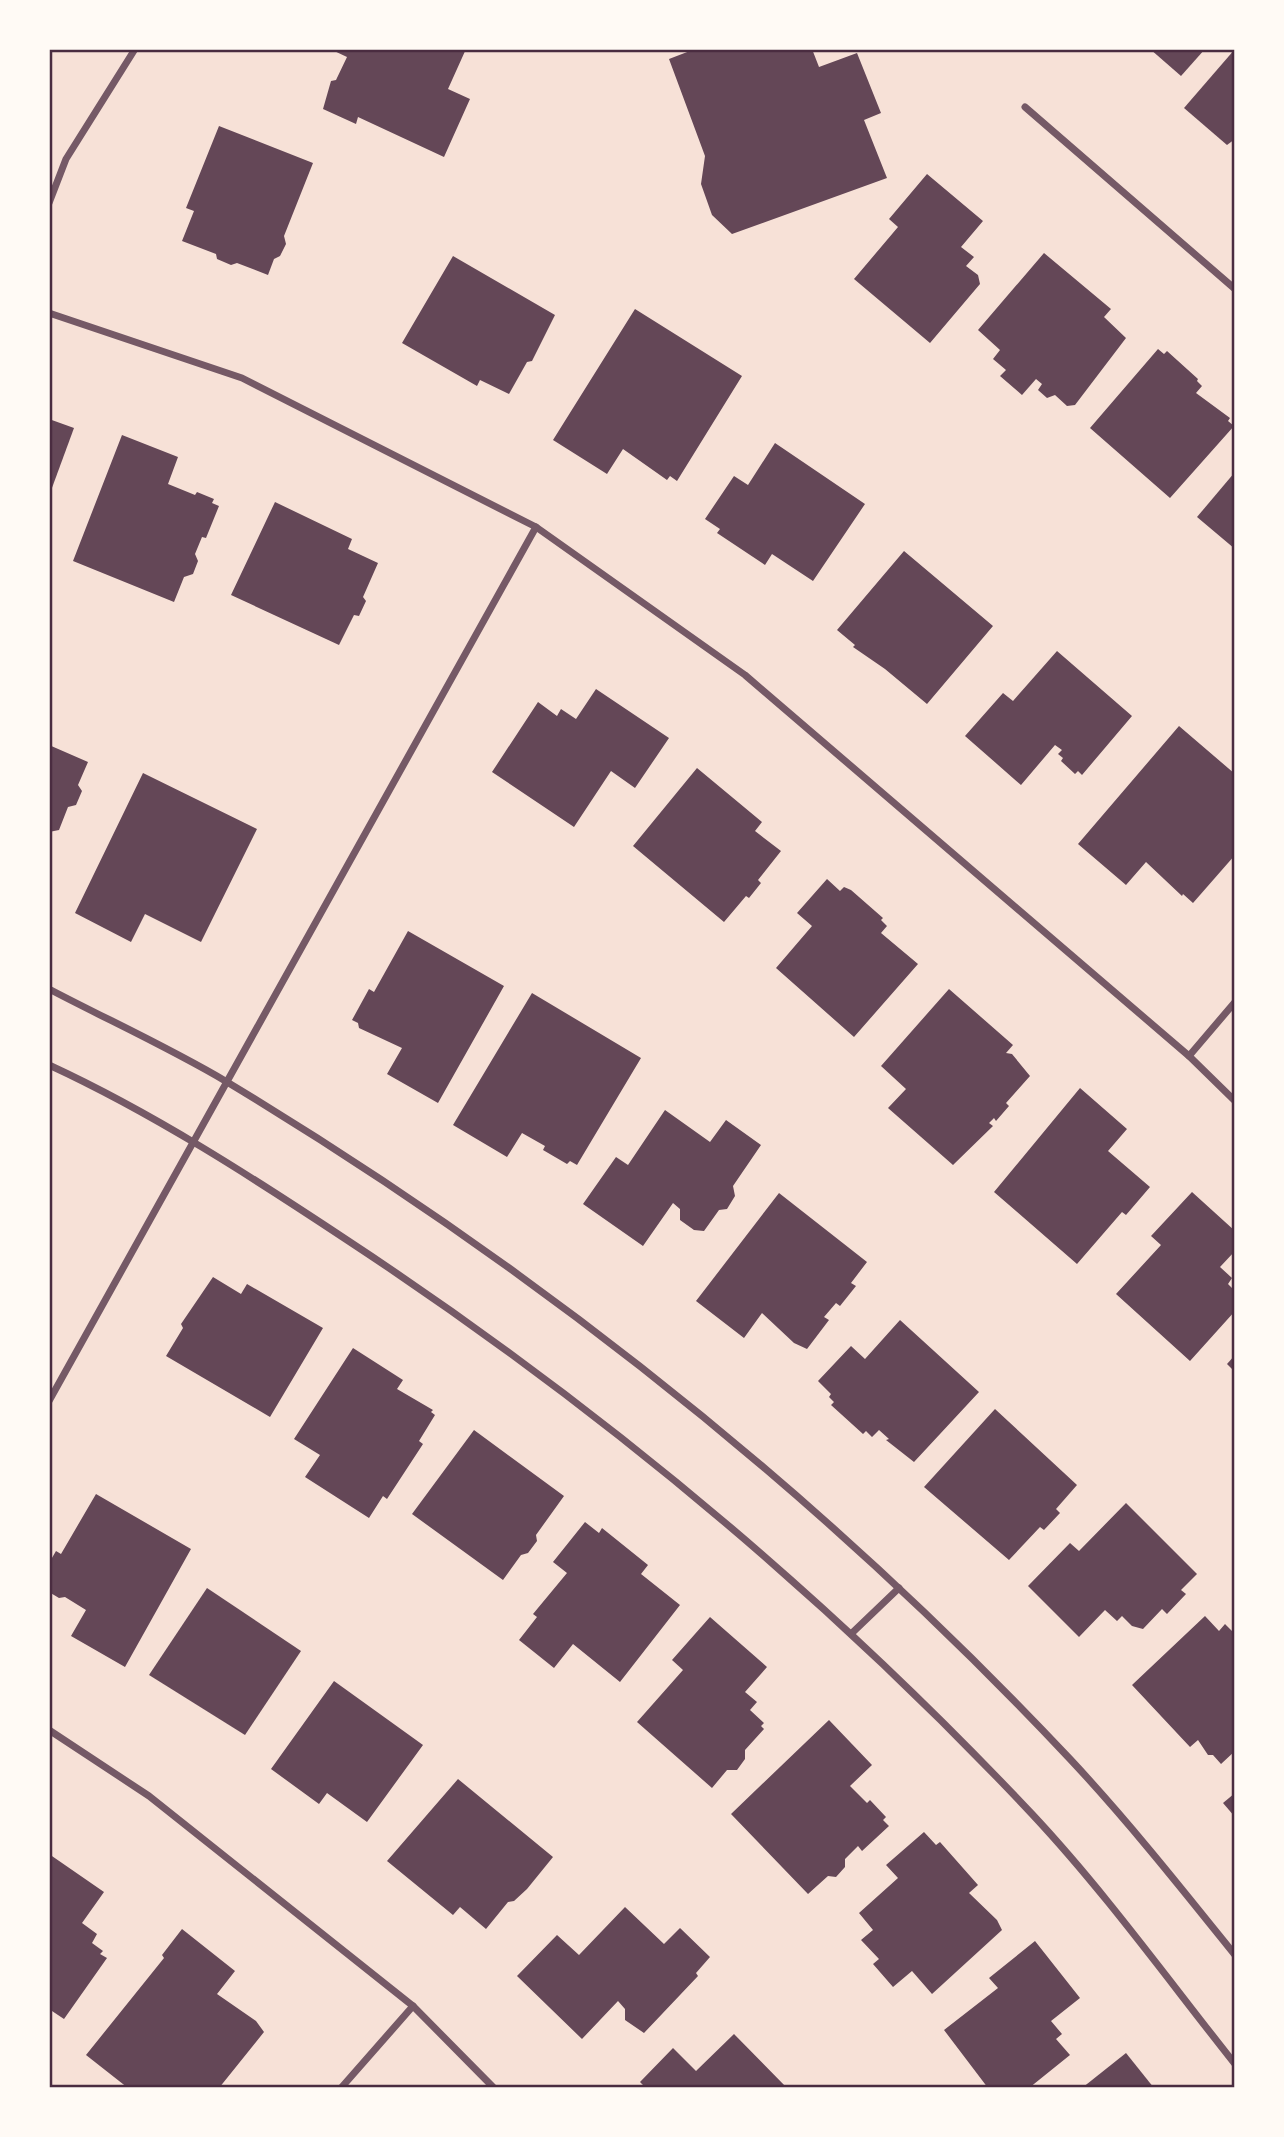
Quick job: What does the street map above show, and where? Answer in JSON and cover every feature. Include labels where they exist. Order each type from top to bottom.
[{"type":"street","points":[[49,203],[66,159],[135,49]]},
{"type":"street","points":[[1025,107],[1235,289]]},
{"type":"street","points":[[49,313],[242,378],[536,527],[745,675],[1189,1056],[1235,1101]]},
{"type":"street","points":[[49,1401],[536,527]]},
{"type":"street","points":[[49,989],[225,1081],[479,1245],[620,1350],[794,1491],[899,1588],[1072,1760],[1235,1955]]},
{"type":"street","points":[[1189,1056],[1235,1002]]},
{"type":"street","points":[[49,1065],[191,1142],[294,1204],[442,1302],[524,1362],[758,1550],[852,1633],[1034,1816],[1235,2064]]},
{"type":"street","points":[[852,1633],[899,1588]]},
{"type":"street","points":[[49,1730],[149,1796],[413,2006],[494,2088]]},
{"type":"street","points":[[341,2088],[413,2006]]},
{"type":"building","points":[[330,49],[466,49],[448,89],[470,99],[444,157],[358,117],[356,124],[323,109],[331,81],[336,80],[347,57]]},
{"type":"building","points":[[695,49],[812,49],[819,67],[857,53],[881,113],[864,120],[887,178],[732,234],[712,215],[701,184],[705,156],[669,59]]},
{"type":"building","points":[[1150,49],[1205,49],[1181,76]]},
{"type":"building","points":[[1235,49],[1235,139],[1227,145],[1184,108]]},
{"type":"building","points":[[219,126],[313,163],[284,236],[286,244],[280,256],[274,259],[268,275],[237,263],[231,265],[217,259],[216,254],[182,241],[194,211],[186,208]]},
{"type":"building","points":[[927,174],[983,221],[961,247],[974,257],[966,266],[978,275],[980,284],[930,343],[854,279],[898,227],[889,219]]},
{"type":"building","points":[[1044,253],[1111,309],[1104,317],[1126,338],[1075,405],[1067,406],[1055,395],[1047,398],[1038,390],[1042,384],[1036,379],[1022,395],[1000,376],[1006,370],[993,359],[1000,350],[978,330]]},
{"type":"building","points":[[453,256],[555,315],[532,361],[527,362],[509,394],[480,380],[477,386],[402,343]]},
{"type":"building","points":[[635,309],[742,376],[677,481],[670,476],[667,480],[623,449],[607,474],[553,440]]},
{"type":"building","points":[[1158,349],[1164,354],[1167,351],[1198,379],[1202,386],[1196,393],[1230,418],[1228,421],[1234,426],[1170,498],[1090,428]]},
{"type":"building","points":[[49,419],[74,428],[49,496]]},
{"type":"building","points":[[122,435],[178,457],[168,484],[214,499],[212,503],[219,506],[206,538],[202,537],[195,554],[198,561],[193,574],[184,577],[174,602],[73,561]]},
{"type":"building","points":[[775,443],[865,504],[813,581],[772,554],[765,565],[717,533],[720,529],[705,519],[734,476],[748,485]]},
{"type":"building","points":[[1235,472],[1235,549],[1197,517]]},
{"type":"building","points":[[275,502],[352,539],[348,549],[378,563],[363,597],[366,601],[359,616],[354,615],[339,645],[231,595]]},
{"type":"building","points":[[904,551],[993,626],[927,704],[853,647],[855,645],[837,630]]},
{"type":"building","points":[[1057,651],[1132,716],[1082,775],[1078,771],[1075,774],[1061,761],[1063,758],[1058,754],[1062,750],[1055,745],[1021,785],[965,736],[1003,693],[1013,701]]},
{"type":"building","points":[[596,689],[669,738],[635,788],[611,771],[574,827],[492,772],[538,702],[557,716],[561,709],[576,719]]},
{"type":"building","points":[[1179,726],[1235,774],[1235,855],[1193,903],[1146,862],[1126,885],[1078,844]]},
{"type":"building","points":[[49,745],[88,762],[78,785],[82,791],[76,805],[68,807],[59,830],[49,832]]},
{"type":"building","points":[[697,768],[762,822],[755,831],[781,851],[758,880],[761,883],[749,898],[746,896],[724,922],[633,846]]},
{"type":"building","points":[[143,773],[257,829],[201,942],[145,914],[131,942],[75,913]]},
{"type":"building","points":[[827,879],[840,891],[844,887],[851,890],[883,918],[881,920],[887,926],[881,933],[918,964],[854,1037],[776,968],[812,926],[797,913]]},
{"type":"building","points":[[408,931],[504,986],[438,1103],[387,1074],[402,1048],[359,1028],[358,1023],[352,1020],[369,989],[374,992]]},
{"type":"building","points":[[949,989],[1013,1045],[1006,1053],[1012,1054],[1030,1076],[1006,1103],[1009,1106],[996,1121],[994,1118],[989,1123],[993,1126],[953,1165],[888,1108],[906,1089],[881,1066]]},
{"type":"building","points":[[532,993],[641,1058],[577,1165],[570,1161],[567,1164],[543,1150],[545,1146],[522,1133],[507,1157],[453,1125]]},
{"type":"building","points":[[1080,1088],[1127,1129],[1108,1151],[1150,1187],[1126,1215],[1122,1212],[1077,1264],[994,1192]]},
{"type":"building","points":[[665,1110],[710,1142],[726,1120],[761,1145],[733,1186],[735,1196],[727,1209],[719,1210],[704,1231],[694,1230],[680,1220],[680,1209],[673,1203],[643,1246],[583,1204],[616,1157],[628,1165]]},
{"type":"building","points":[[1192,1192],[1235,1231],[1235,1251],[1220,1267],[1232,1278],[1228,1284],[1235,1291],[1235,1311],[1190,1361],[1116,1294],[1161,1245],[1151,1236]]},
{"type":"building","points":[[779,1193],[867,1262],[851,1283],[856,1286],[840,1306],[836,1303],[824,1317],[829,1320],[807,1349],[794,1343],[762,1313],[744,1338],[696,1301]]},
{"type":"building","points":[[213,1277],[241,1294],[247,1284],[323,1328],[270,1417],[166,1356],[183,1328],[181,1324]]},
{"type":"building","points":[[900,1320],[979,1392],[914,1462],[886,1440],[889,1439],[879,1430],[872,1437],[866,1431],[863,1434],[831,1405],[834,1402],[829,1397],[831,1394],[818,1381],[851,1346],[865,1359]]},
{"type":"building","points":[[353,1348],[403,1380],[397,1389],[433,1410],[431,1412],[435,1415],[419,1441],[423,1444],[387,1499],[383,1496],[369,1518],[305,1477],[320,1455],[294,1439]]},
{"type":"building","points":[[1235,1355],[1235,1372],[1227,1364]]},
{"type":"building","points":[[995,1409],[1077,1485],[1056,1509],[1060,1513],[1044,1530],[1040,1527],[1009,1560],[924,1487]]},
{"type":"building","points":[[474,1430],[564,1496],[536,1535],[537,1541],[528,1553],[521,1555],[503,1580],[412,1514]]},
{"type":"building","points":[[96,1494],[191,1549],[125,1667],[71,1636],[86,1610],[65,1597],[59,1598],[49,1592],[49,1563],[56,1551],[61,1554]]},
{"type":"building","points":[[1126,1503],[1197,1574],[1181,1590],[1186,1594],[1167,1614],[1162,1609],[1143,1629],[1132,1626],[1122,1616],[1117,1621],[1105,1610],[1079,1637],[1028,1586],[1070,1543],[1079,1551]]},
{"type":"building","points":[[585,1522],[599,1533],[602,1528],[648,1565],[641,1574],[680,1605],[620,1682],[573,1644],[554,1668],[519,1640],[537,1617],[533,1614],[567,1573],[553,1562]]},
{"type":"building","points":[[207,1588],[301,1651],[245,1735],[149,1675]]},
{"type":"building","points":[[1205,1616],[1219,1631],[1225,1624],[1235,1634],[1235,1751],[1221,1764],[1213,1755],[1208,1755],[1198,1740],[1190,1747],[1132,1685]]},
{"type":"building","points":[[710,1617],[767,1667],[745,1692],[757,1702],[750,1710],[764,1723],[761,1726],[764,1729],[745,1750],[745,1759],[737,1770],[727,1770],[712,1788],[637,1722],[683,1670],[672,1660]]},
{"type":"building","points":[[334,1681],[423,1745],[367,1822],[327,1793],[319,1804],[271,1769]]},
{"type":"building","points":[[829,1720],[872,1765],[850,1786],[867,1803],[870,1800],[886,1817],[883,1820],[889,1826],[862,1851],[858,1846],[845,1859],[845,1867],[836,1877],[828,1876],[808,1894],[731,1814]]},
{"type":"building","points":[[458,1779],[553,1857],[527,1889],[514,1901],[508,1902],[486,1929],[460,1907],[453,1915],[387,1861]]},
{"type":"building","points":[[1235,1793],[1235,1817],[1223,1803]]},
{"type":"building","points":[[924,1832],[936,1845],[940,1842],[978,1885],[969,1893],[997,1920],[1002,1930],[932,1994],[912,1971],[893,1987],[873,1964],[879,1959],[861,1940],[873,1930],[859,1913],[898,1878],[886,1865]]},
{"type":"building","points":[[49,1854],[104,1892],[82,1923],[97,1934],[92,1943],[103,1951],[100,1954],[107,1958],[64,2019],[49,2009]]},
{"type":"building","points":[[625,1907],[664,1944],[680,1928],[710,1957],[696,1973],[698,1976],[644,2033],[625,2020],[625,2009],[618,2001],[582,2039],[517,1976],[557,1935],[579,1955]]},
{"type":"building","points":[[182,1929],[235,1971],[217,1994],[256,2021],[264,2032],[219,2088],[128,2088],[86,2055],[164,1958],[162,1955]]},
{"type":"building","points":[[1035,1941],[1080,1998],[1051,2021],[1062,2034],[1056,2039],[1070,2055],[1029,2088],[988,2088],[944,2030],[998,1988],[989,1978]]},
{"type":"building","points":[[734,2034],[787,2088],[646,2088],[640,2082],[673,2048],[696,2071]]},
{"type":"building","points":[[1126,2053],[1154,2088],[1082,2088]]}]
